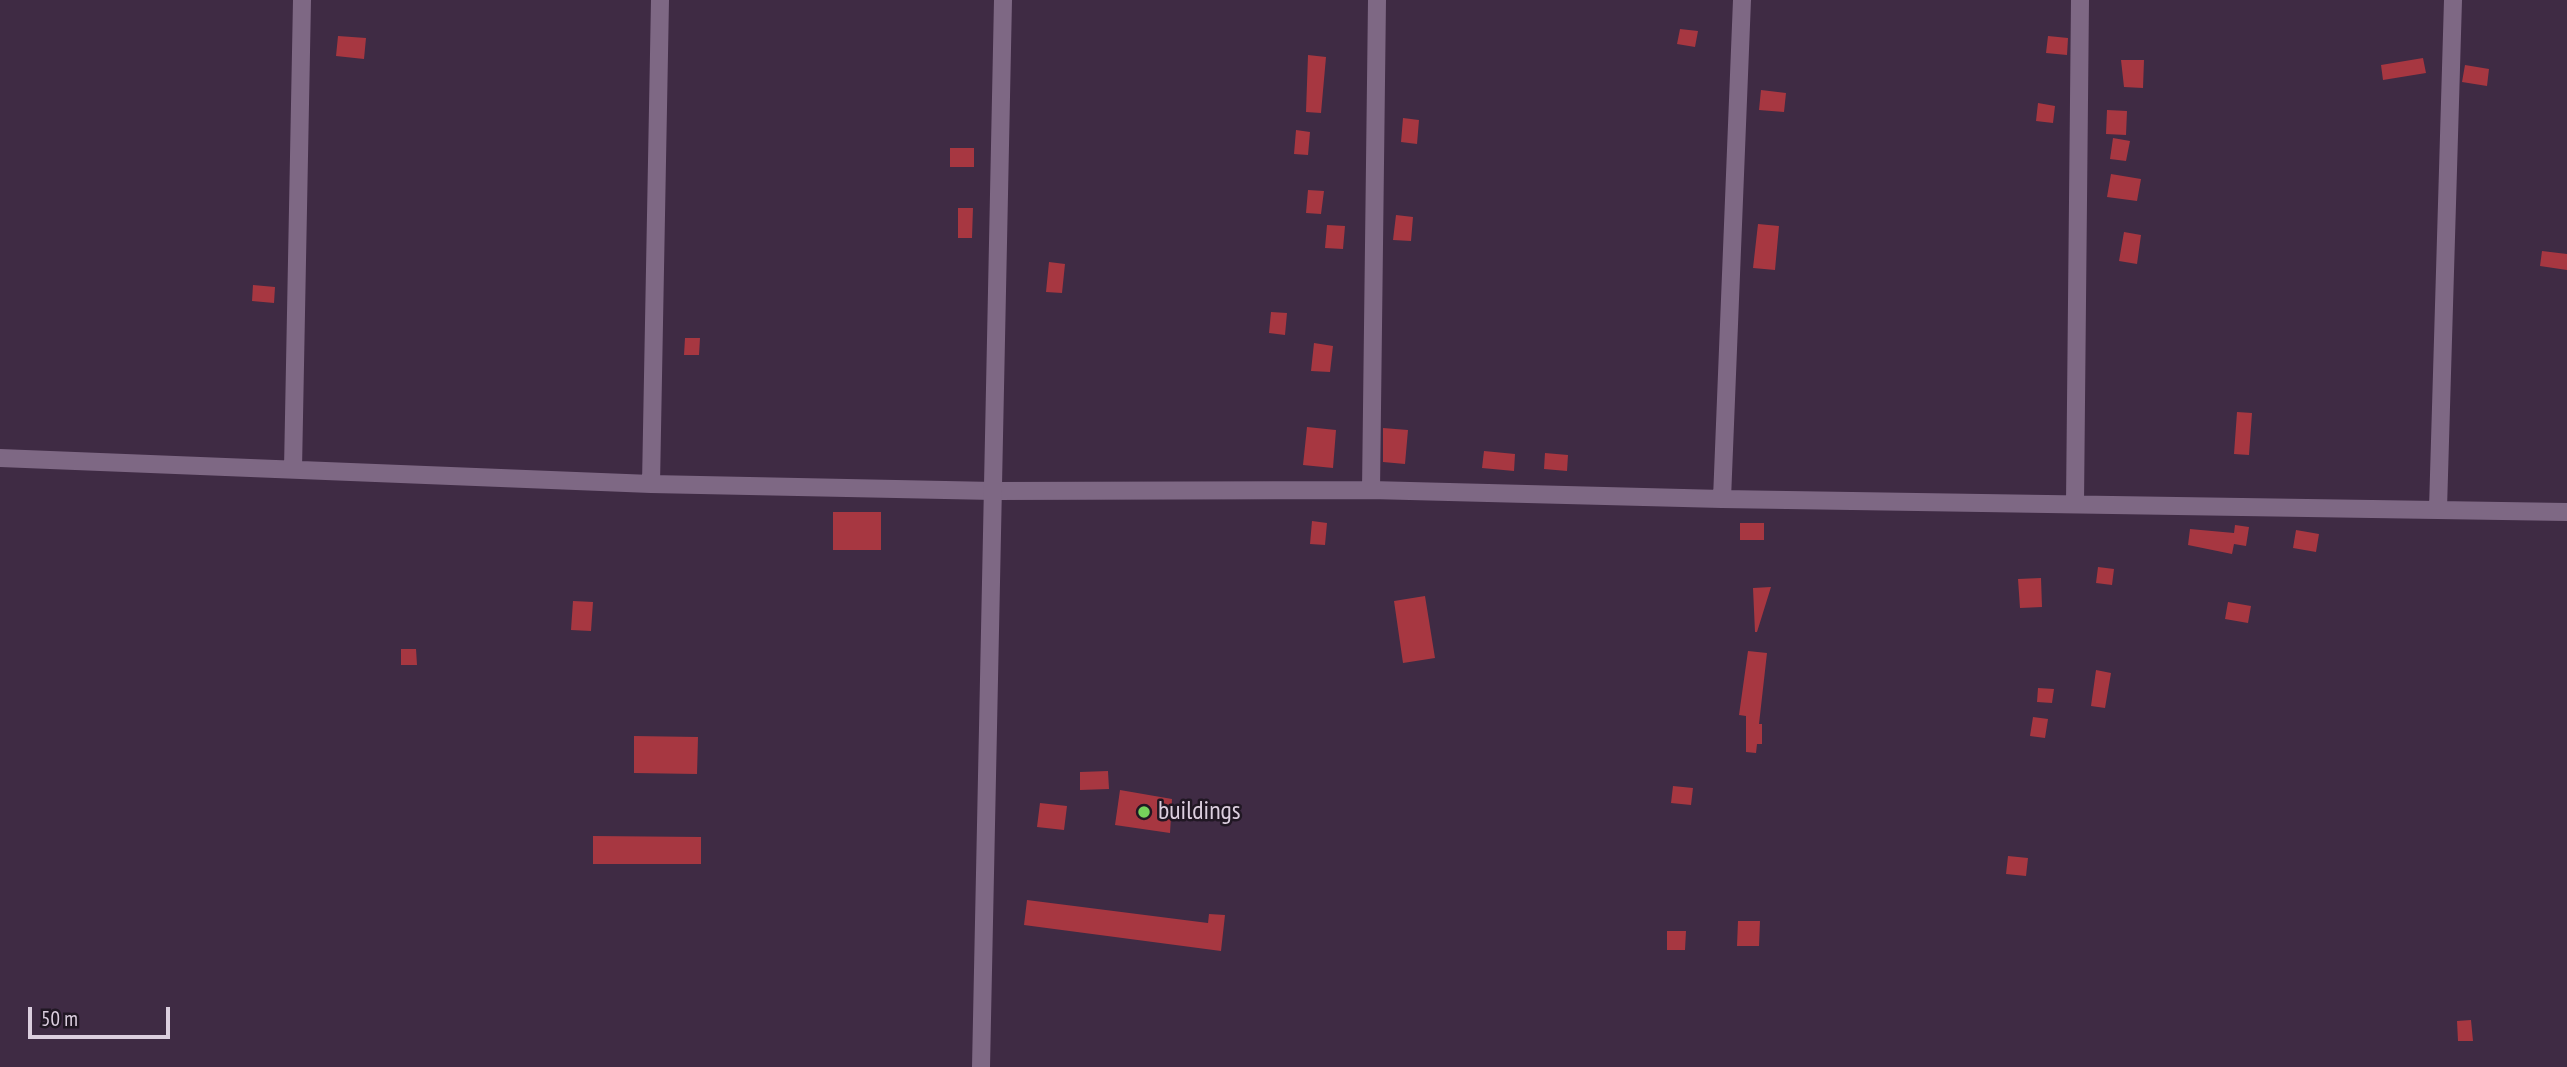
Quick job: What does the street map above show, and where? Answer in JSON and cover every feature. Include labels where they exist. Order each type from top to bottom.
[{"type":"street","points":[[293,469],[302,0]]},
{"type":"street","points":[[652,484],[660,0]]},
{"type":"street","points":[[981,1067],[1003,0]]},
{"type":"street","points":[[1371,490],[1377,0]]},
{"type":"street","points":[[1722,499],[1742,0]]},
{"type":"street","points":[[2075,503],[2080,0]]},
{"type":"street","points":[[2438,509],[2453,0]]},
{"type":"street","points":[[0,458],[652,484],[994,491],[1371,490],[1722,499],[2567,512]]},
{"type":"building","points":[[1680,29],[1698,31],[1695,47],[1677,44]]},
{"type":"building","points":[[338,36],[366,38],[364,59],[336,56]]},
{"type":"building","points":[[2048,36],[2068,38],[2067,55],[2046,53]]},
{"type":"building","points":[[1308,55],[1326,57],[1321,113],[1306,112]]},
{"type":"building","points":[[2423,58],[2426,73],[2383,80],[2381,65]]},
{"type":"building","points":[[2121,60],[2144,60],[2143,88],[2124,87]]},
{"type":"building","points":[[2465,65],[2489,69],[2487,86],[2462,82]]},
{"type":"building","points":[[1761,90],[1786,93],[1784,112],[1759,110]]},
{"type":"building","points":[[2038,103],[2055,106],[2053,123],[2036,121]]},
{"type":"building","points":[[2107,110],[2127,111],[2126,135],[2106,134]]},
{"type":"building","points":[[1403,118],[1419,120],[1417,144],[1401,142]]},
{"type":"building","points":[[1296,130],[1310,132],[1308,155],[1294,154]]},
{"type":"building","points":[[2113,138],[2130,141],[2126,161],[2110,159]]},
{"type":"building","points":[[950,148],[974,148],[974,167],[950,167]]},
{"type":"building","points":[[2111,174],[2141,179],[2137,201],[2107,197]]},
{"type":"building","points":[[1308,190],[1324,191],[1321,214],[1306,213]]},
{"type":"building","points":[[958,208],[973,208],[972,238],[958,238]]},
{"type":"building","points":[[1396,215],[1413,217],[1411,241],[1393,240]]},
{"type":"building","points":[[1758,224],[1779,226],[1775,270],[1753,268]]},
{"type":"building","points":[[1327,225],[1345,226],[1343,249],[1325,248]]},
{"type":"building","points":[[2124,232],[2141,235],[2137,264],[2119,261]]},
{"type":"building","points":[[2542,251],[2567,254],[2567,270],[2540,266]]},
{"type":"building","points":[[1049,262],[1065,264],[1062,293],[1046,292]]},
{"type":"building","points":[[253,285],[275,287],[274,303],[252,301]]},
{"type":"building","points":[[1271,312],[1287,313],[1285,335],[1269,333]]},
{"type":"building","points":[[685,338],[700,338],[699,355],[684,355]]},
{"type":"building","points":[[1314,343],[1333,346],[1330,372],[1311,371]]},
{"type":"building","points":[[2237,412],[2252,413],[2249,455],[2234,454]]},
{"type":"building","points":[[1307,427],[1336,430],[1333,468],[1303,465]]},
{"type":"building","points":[[1383,428],[1408,430],[1405,464],[1383,462]]},
{"type":"building","points":[[1484,451],[1515,454],[1514,471],[1482,468]]},
{"type":"building","points":[[1545,453],[1568,455],[1567,471],[1544,469]]},
{"type":"building","points":[[833,512],[881,512],[881,550],[833,550]]},
{"type":"building","points":[[1312,521],[1327,523],[1325,545],[1310,544]]},
{"type":"building","points":[[1740,523],[1764,523],[1764,540],[1740,540]]},
{"type":"building","points":[[2235,525],[2249,527],[2246,546],[2234,544],[2232,554],[2188,545],[2190,529],[2234,533]]},
{"type":"building","points":[[2296,530],[2319,534],[2316,552],[2293,548]]},
{"type":"building","points":[[2098,567],[2114,569],[2112,585],[2096,583]]},
{"type":"building","points":[[2041,578],[2042,607],[2020,608],[2018,579]]},
{"type":"building","points":[[1771,587],[1757,632],[1755,632],[1753,588]]},
{"type":"building","points":[[1425,596],[1435,658],[1403,663],[1394,601]]},
{"type":"building","points":[[573,601],[593,602],[591,631],[571,630]]},
{"type":"building","points":[[2228,602],[2251,606],[2248,623],[2225,619]]},
{"type":"building","points":[[401,649],[416,649],[417,665],[401,665]]},
{"type":"building","points":[[1748,651],[1767,653],[1759,724],[1762,724],[1762,744],[1757,744],[1756,753],[1746,752],[1746,716],[1739,715]]},
{"type":"building","points":[[2096,670],[2111,673],[2105,708],[2091,706]]},
{"type":"building","points":[[2038,688],[2054,689],[2052,703],[2037,702]]},
{"type":"building","points":[[2033,717],[2048,719],[2045,738],[2030,736]]},
{"type":"building","points":[[634,736],[698,737],[697,774],[634,773]]},
{"type":"building","points":[[1108,771],[1109,789],[1080,790],[1080,772]]},
{"type":"building","points":[[1673,786],[1693,788],[1691,805],[1671,803]]},
{"type":"building","name":"buildings","points":[[1120,790],[1172,799],[1170,833],[1115,825]]},
{"type":"building","points":[[1040,803],[1067,806],[1064,830],[1037,827]]},
{"type":"building","points":[[593,836],[701,837],[701,864],[593,864]]},
{"type":"building","points":[[2008,856],[2028,858],[2026,876],[2006,874]]},
{"type":"building","points":[[1027,900],[1208,923],[1209,914],[1225,915],[1221,951],[1024,925]]},
{"type":"building","points":[[1738,921],[1760,921],[1759,946],[1737,946]]},
{"type":"building","points":[[1667,931],[1686,931],[1685,950],[1667,950]]},
{"type":"building","points":[[2471,1020],[2473,1041],[2458,1041],[2457,1021]]},
{"type":"place","name":"buildings","points":[[1144,812]]}]
